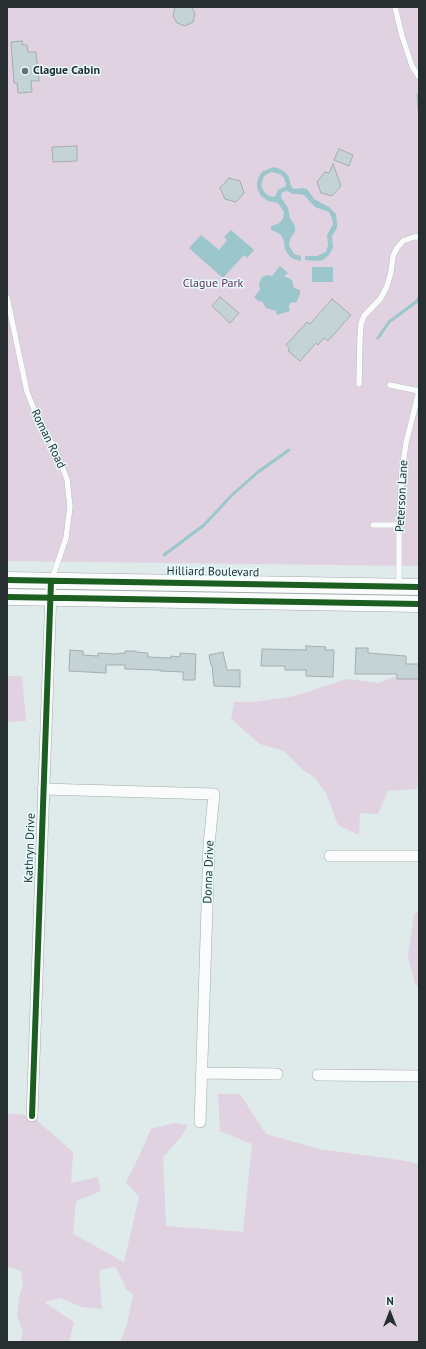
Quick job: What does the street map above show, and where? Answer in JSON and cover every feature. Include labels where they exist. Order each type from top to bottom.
[{"type":"main road","name":"Hilliard Boulevard","points":[[7,580],[399,595],[419,604]]},
{"type":"main road","name":"Hilliard Boulevard","points":[[7,597],[51,598],[399,595],[419,587]]},
{"type":"street","name":"Kathryn Drive","points":[[32,1116],[43,789],[52,581]]},
{"type":"street","name":"Donna Drive","points":[[43,789],[214,794],[209,845],[200,1122]]},
{"type":"street","points":[[330,856],[419,856]]},
{"type":"street","points":[[202,1072],[277,1074]]},
{"type":"street","points":[[318,1075],[419,1076]]},
{"type":"lane","points":[[395,7],[402,36],[412,66],[419,77]]},
{"type":"lane","points":[[360,384],[360,338],[361,324],[364,316],[380,298],[387,286],[393,256],[397,248],[403,241],[414,237],[419,237]]},
{"type":"lane","name":"Roman Road","points":[[7,297],[26,392],[40,424],[54,447],[67,479],[70,508],[66,538],[52,581]]},
{"type":"lane","points":[[390,385],[419,391]]},
{"type":"lane","name":"Peterson Lane","points":[[399,595],[399,526],[402,472],[406,443],[419,391]]},
{"type":"lane","points":[[373,525],[399,526]]},
{"type":"green space","name":"Clague Park","points":[[7,7],[419,7],[419,566],[7,561]]},
{"type":"green space","points":[[63,587],[390,595],[389,597],[63,593]]},
{"type":"green space","points":[[419,666],[419,757],[417,789],[388,791],[378,814],[360,813],[359,835],[338,825],[326,793],[315,778],[303,770],[284,751],[260,744],[231,719],[234,702],[253,702],[295,696],[346,679],[379,683]]},
{"type":"green space","points":[[7,676],[22,676],[26,721],[7,722]]},
{"type":"green space","points":[[419,912],[419,987],[415,984],[408,957],[414,914]]},
{"type":"green space","points":[[218,1094],[240,1094],[266,1134],[319,1149],[419,1164],[419,1342],[120,1342],[127,1324],[133,1295],[126,1289],[116,1267],[99,1270],[102,1309],[82,1307],[60,1298],[44,1302],[74,1322],[69,1342],[21,1342],[23,1331],[17,1316],[19,1297],[23,1285],[21,1271],[7,1266],[7,1113],[32,1116],[73,1152],[71,1183],[98,1177],[101,1191],[76,1201],[73,1234],[124,1262],[139,1197],[126,1182],[151,1129],[174,1123],[188,1125],[181,1137],[163,1157],[166,1226],[243,1232],[252,1144],[220,1131]]},
{"type":"water","points":[[274,167],[280,169],[289,177],[293,189],[307,189],[314,199],[329,207],[336,214],[337,228],[332,236],[333,248],[329,255],[323,260],[305,260],[305,256],[317,256],[326,252],[328,245],[327,235],[333,224],[329,212],[315,207],[304,195],[293,194],[287,191],[282,192],[281,197],[288,208],[290,218],[295,226],[295,232],[290,239],[289,245],[294,254],[301,256],[301,261],[290,257],[285,249],[284,241],[281,235],[271,230],[271,226],[278,224],[283,219],[284,212],[278,203],[268,201],[261,196],[257,188],[259,176],[263,171]],"holes":[[[271,172],[280,174],[284,178],[286,186],[278,190],[275,197],[269,196],[263,190],[261,185],[264,176]]]},
{"type":"water","points":[[231,230],[254,250],[247,258],[244,255],[223,278],[189,248],[201,235],[219,250],[227,240],[224,237]]},
{"type":"water","points":[[280,266],[288,273],[284,276],[292,280],[294,288],[300,290],[300,294],[296,303],[293,302],[289,304],[290,311],[277,315],[276,311],[266,308],[262,301],[260,302],[254,297],[260,290],[259,284],[261,278],[267,275],[272,276]]},
{"type":"water","points":[[312,267],[333,267],[333,282],[312,282]]},
{"type":"building","points":[[175,7],[192,7],[195,14],[193,22],[185,26],[177,23],[173,16]]},
{"type":"building","name":"Clague Cabin","points":[[22,41],[23,45],[27,45],[28,52],[36,52],[39,81],[31,81],[32,92],[18,93],[17,83],[14,83],[11,42]]},
{"type":"building","points":[[77,146],[77,161],[53,162],[52,147]]},
{"type":"building","points":[[339,149],[353,155],[349,166],[334,160]]},
{"type":"building","points":[[333,164],[341,186],[332,196],[321,193],[317,182],[325,172],[329,173]]},
{"type":"building","points":[[229,178],[240,181],[244,193],[236,202],[225,199],[220,188]]},
{"type":"building","points":[[220,297],[239,313],[230,323],[212,306]]},
{"type":"building","points":[[332,299],[351,315],[328,341],[324,338],[318,345],[316,343],[300,361],[288,351],[290,348],[286,345],[307,322],[310,324]]},
{"type":"building","points":[[306,646],[326,647],[325,650],[334,650],[333,677],[306,676],[306,670],[285,670],[285,666],[261,666],[262,649],[306,650]]},
{"type":"building","points":[[356,648],[368,648],[368,653],[406,656],[406,664],[419,664],[419,679],[397,679],[397,674],[355,674]]},
{"type":"building","points":[[70,650],[83,651],[83,655],[98,656],[98,653],[115,654],[125,653],[125,651],[148,653],[148,657],[171,658],[171,656],[180,657],[180,653],[196,654],[195,680],[183,680],[183,672],[125,669],[125,665],[106,665],[106,673],[69,671]]},
{"type":"building","points":[[223,652],[227,670],[240,670],[240,687],[214,686],[212,665],[209,655]]},
{"type":"waterway","points":[[418,95],[419,109]]},
{"type":"waterway","points":[[378,338],[389,322],[416,302],[419,298]]},
{"type":"waterway","points":[[164,555],[204,525],[232,495],[258,472],[289,450]]},
{"type":"cycle path","points":[[7,580],[419,587]]},
{"type":"cycle path","points":[[32,1116],[51,581]]},
{"type":"cycle path","points":[[7,597],[419,604]]},
{"type":"place","name":"Clague Cabin","points":[[25,71]]}]
